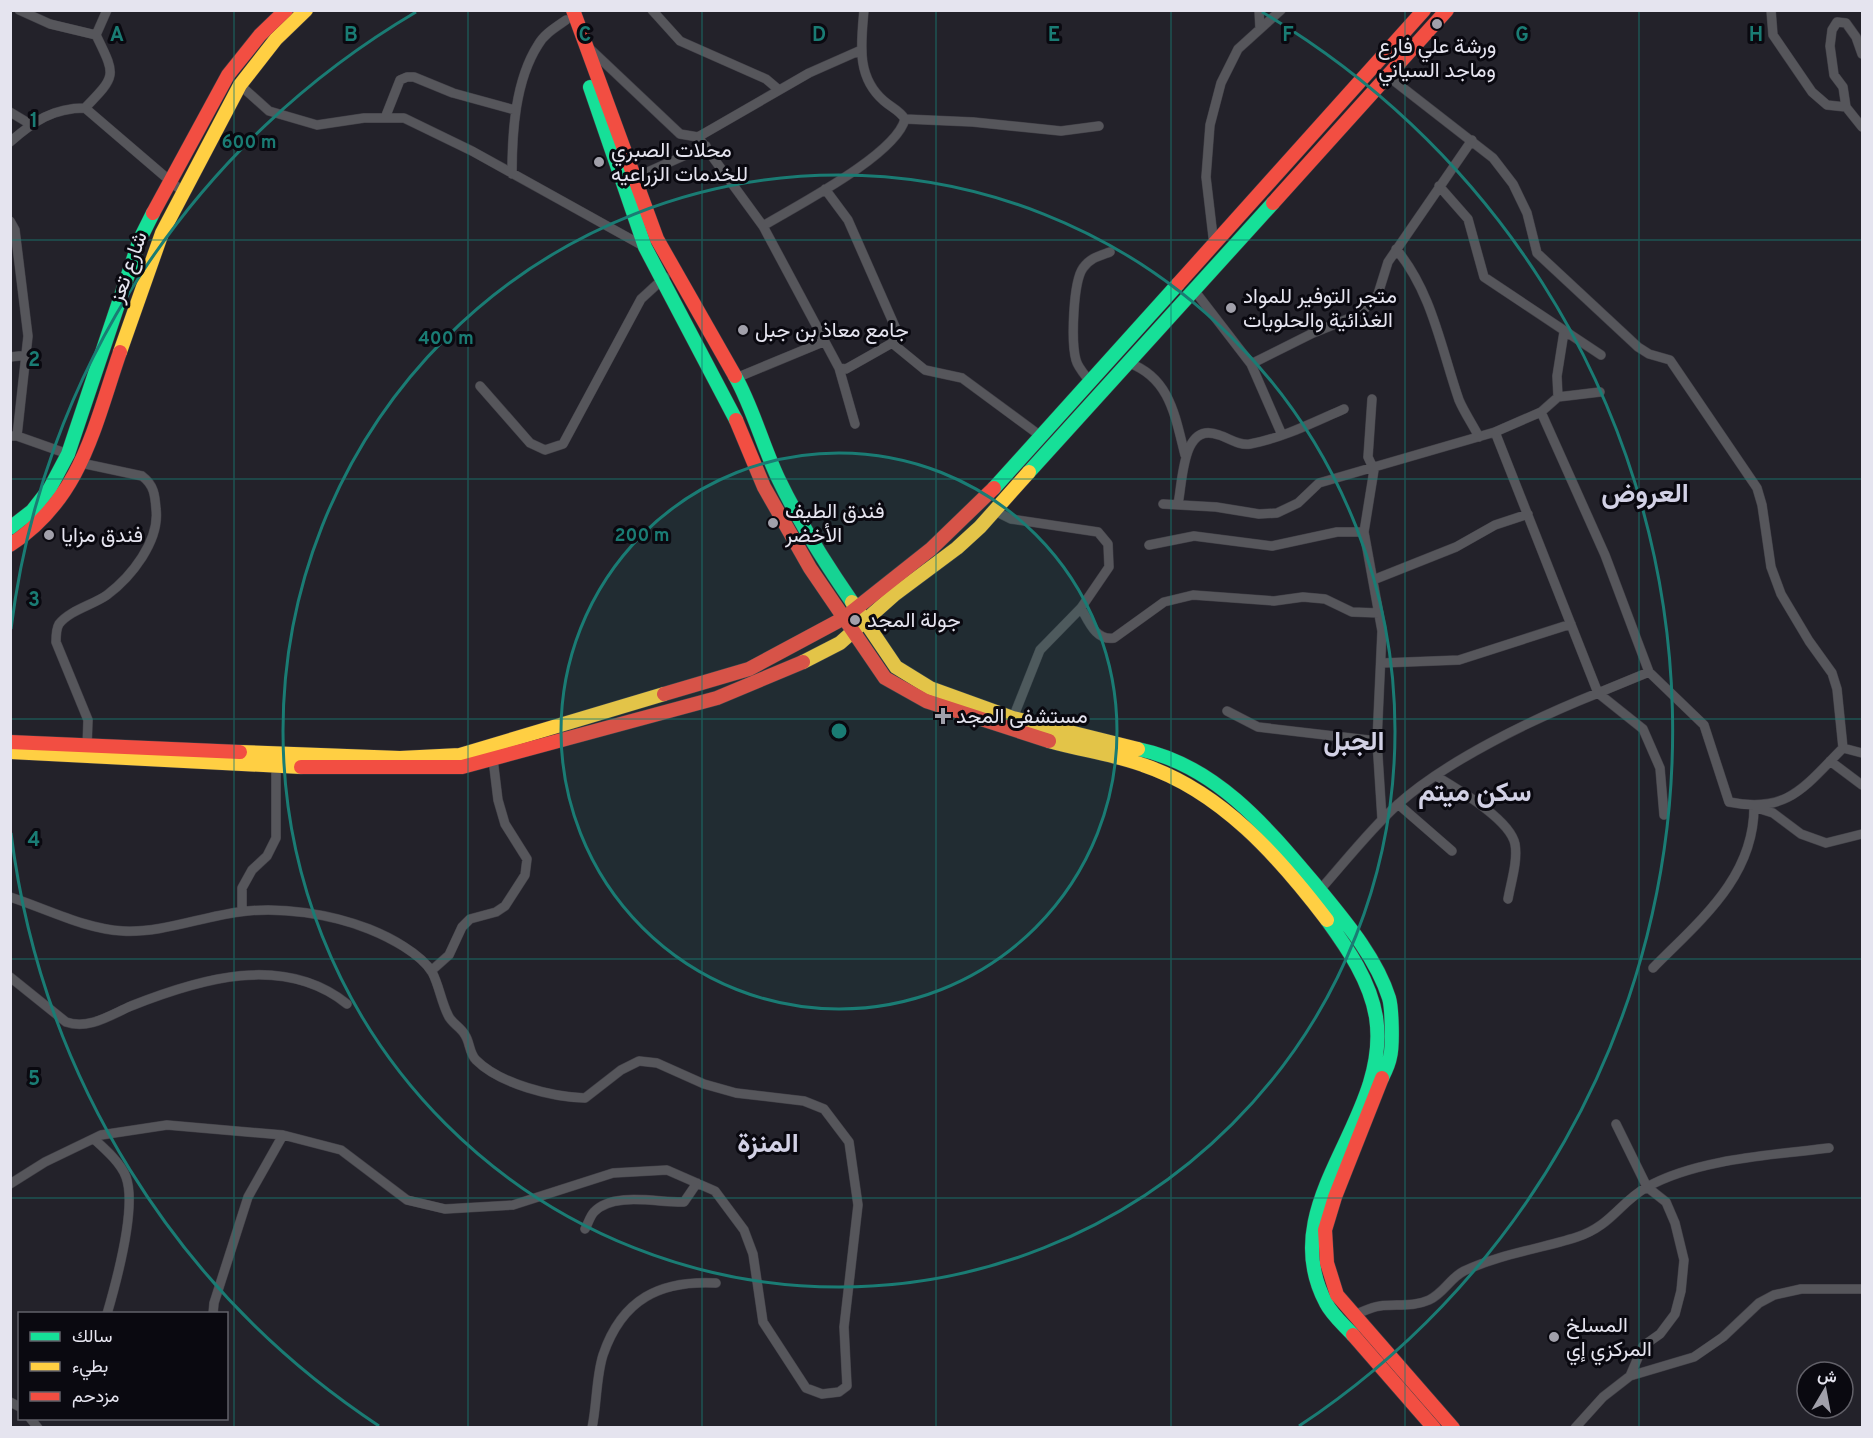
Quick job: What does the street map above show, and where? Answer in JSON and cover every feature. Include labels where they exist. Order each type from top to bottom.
[{"type":"main road","name":"شارع تعز","points":[[10,528],[32,511],[44,496],[68,454],[140,239],[170,182],[228,75],[260,36],[286,10]]},
{"type":"main road","name":"شارع تعز","points":[[10,545],[45,521],[66,496],[81,463],[162,233],[240,85],[276,39],[306,10]]},
{"type":"main road","points":[[10,752],[276,766],[422,770],[462,767],[493,759],[749,669],[828,629],[968,516],[1091,383],[1424,10]]},
{"type":"main road","points":[[10,742],[87,747],[400,758],[460,755],[603,721],[717,698],[808,660],[840,643],[980,527],[1389,77],[1447,10]]},
{"type":"main road","points":[[567,14],[585,44],[657,239],[748,399],[778,478],[822,559],[896,667],[911,679],[1013,718],[1098,741],[1148,751],[1182,764],[1226,791],[1264,824],[1370,957],[1390,1000],[1391,1056],[1335,1197],[1325,1230],[1327,1263],[1337,1295],[1404,1382],[1434,1428]]},
{"type":"main road","points":[[567,14],[645,248],[732,410],[764,487],[810,568],[852,633],[885,678],[900,690],[925,701],[1033,738],[1148,766],[1190,786],[1218,803],[1258,837],[1286,868],[1333,929],[1371,994],[1377,1030],[1376,1061],[1366,1098],[1326,1183],[1311,1250],[1317,1282],[1327,1305],[1453,1428]]},
{"type":"main road","points":[[1225,233],[1237,244]]},
{"type":"main road","points":[[968,516],[980,527]]},
{"type":"street","points":[[19,10],[50,24],[96,35]]},
{"type":"street","points":[[85,108],[108,84],[112,74],[110,64],[96,35],[107,10]]},
{"type":"street","points":[[652,10],[680,40],[766,79],[779,90]]},
{"type":"street","points":[[763,226],[874,158],[903,127],[905,119],[900,111],[885,102],[864,73],[861,50],[864,10]]},
{"type":"street","points":[[1259,10],[1260,29]]},
{"type":"street","points":[[1214,245],[1206,177],[1210,125],[1221,83],[1238,49],[1281,10]]},
{"type":"street","points":[[1771,10],[1773,35],[1812,92],[1827,105],[1846,107]]},
{"type":"street","points":[[512,174],[515,110],[538,44],[567,14]]},
{"type":"street","points":[[1863,54],[1851,28],[1846,23],[1837,22],[1832,30],[1831,61],[1834,75],[1843,87],[1846,107],[1863,127]]},
{"type":"street","points":[[585,44],[680,134],[698,138],[706,146],[763,226],[823,342],[839,368],[855,424]]},
{"type":"street","points":[[698,138],[779,90],[861,50]]},
{"type":"street","points":[[385,118],[400,80],[407,77],[414,77],[453,93],[515,110]]},
{"type":"street","points":[[1389,77],[1493,158],[1513,184],[1527,213],[1537,253],[1544,262],[1638,346],[1649,354],[1670,360],[1757,488],[1772,567],[1781,594],[1809,641],[1832,673],[1837,689],[1843,748]]},
{"type":"street","points":[[240,85],[269,111],[317,125],[364,118],[404,118],[512,174],[645,248]]},
{"type":"street","points":[[10,142],[30,124],[48,113],[67,108],[85,108],[183,192]]},
{"type":"street","points":[[10,112],[30,124]]},
{"type":"street","points":[[905,119],[973,122],[1061,131],[1099,126]]},
{"type":"street","points":[[1251,364],[1313,333],[1360,314],[1378,294],[1388,262],[1396,249],[1472,140]]},
{"type":"street","points":[[634,178],[706,146]]},
{"type":"street","points":[[1439,186],[1468,219],[1484,277],[1600,355]]},
{"type":"street","points":[[825,189],[848,220],[896,329],[892,343],[846,369],[839,368]]},
{"type":"street","points":[[10,221],[15,230],[27,356],[14,436],[68,454]]},
{"type":"street","points":[[1396,249],[1411,267],[1419,283],[1438,328],[1460,402],[1479,437]]},
{"type":"street","points":[[1091,383],[1076,362],[1074,343],[1078,282],[1082,270],[1091,259],[1110,252]]},
{"type":"street","points":[[480,386],[530,443],[545,450],[563,444],[641,299],[662,279],[675,272]]},
{"type":"street","points":[[1194,290],[1251,364],[1282,435]]},
{"type":"street","points":[[1558,398],[1557,376],[1564,332]]},
{"type":"street","points":[[736,378],[823,342]]},
{"type":"street","points":[[892,343],[925,370],[962,378],[1042,437]]},
{"type":"street","points":[[10,357],[27,356]]},
{"type":"street","points":[[1129,363],[1145,369],[1159,380],[1175,417],[1186,461]]},
{"type":"street","points":[[1162,504],[1259,514],[1277,513],[1298,503],[1319,483],[1374,470],[1495,432],[1541,412],[1558,398],[1600,392]]},
{"type":"street","points":[[1372,399],[1368,457],[1374,470],[1364,532],[1379,613],[1382,663],[1377,741],[1382,819]]},
{"type":"street","points":[[1178,504],[1189,444],[1205,432],[1246,445],[1282,435],[1344,409]]},
{"type":"street","points":[[1541,412],[1605,555],[1649,672],[1704,725],[1722,772],[1729,802],[1773,813],[1801,834],[1826,843],[1863,834]]},
{"type":"street","points":[[1495,432],[1598,693],[1643,729],[1660,768],[1664,815]]},
{"type":"street","points":[[81,463],[142,476],[150,482],[155,493],[157,516],[151,539],[130,575],[106,595],[59,625],[56,633],[56,642],[88,720],[87,747]]},
{"type":"street","points":[[995,511],[1011,519],[1098,532],[1108,544],[1109,567],[1082,608],[1040,650],[1013,718]]},
{"type":"street","points":[[1373,580],[1456,547],[1495,525],[1528,514]]},
{"type":"street","points":[[1149,545],[1194,536],[1209,536],[1257,546],[1272,546],[1337,532],[1364,532]]},
{"type":"street","points":[[1082,608],[1096,633],[1107,640],[1114,638],[1164,602],[1193,595],[1274,601],[1325,599],[1352,612],[1379,613]]},
{"type":"street","points":[[1382,663],[1460,660],[1571,624]]},
{"type":"street","points":[[1319,891],[1382,819],[1436,776],[1519,729],[1649,672]]},
{"type":"street","points":[[1227,711],[1258,727],[1377,741]]},
{"type":"street","points":[[1843,748],[1863,753]]},
{"type":"street","points":[[1754,807],[1788,799],[1843,748]]},
{"type":"street","points":[[431,971],[449,955],[462,927],[470,920],[496,912],[504,906],[525,875],[527,859],[505,824],[498,800],[493,759]]},
{"type":"street","points":[[1830,761],[1863,784]]},
{"type":"street","points":[[242,911],[242,888],[252,870],[267,856],[276,838],[276,766]]},
{"type":"street","points":[[1436,776],[1490,810],[1513,837],[1515,856],[1508,899]]},
{"type":"street","points":[[1398,804],[1452,850]]},
{"type":"street","points":[[1653,968],[1724,895],[1743,863],[1754,827],[1754,807]]},
{"type":"street","points":[[10,897],[89,925],[123,931],[154,929],[242,911],[306,914],[369,929],[410,953],[431,971],[448,1017],[466,1035],[473,1058],[489,1071],[525,1086],[559,1097],[585,1098],[621,1070],[639,1061],[657,1063],[704,1084],[736,1093],[804,1101],[824,1109],[849,1142],[858,1205],[844,1327],[847,1386],[839,1392],[822,1394],[806,1388],[763,1322],[753,1254],[744,1230],[715,1191],[667,1170],[614,1173],[513,1205],[444,1209],[407,1200],[341,1150],[284,1136],[167,1125],[94,1139],[45,1162],[10,1184]]},
{"type":"street","points":[[10,978],[66,1022],[77,1025],[96,1021],[194,983],[243,974],[286,977],[312,985],[347,1004]]},
{"type":"street","points":[[1616,1124],[1647,1187],[1665,1202],[1675,1223],[1684,1260],[1675,1314],[1660,1334],[1643,1346],[1630,1376]]},
{"type":"street","points":[[213,1312],[214,1303],[248,1197],[284,1136]]},
{"type":"street","points":[[94,1139],[127,1178],[129,1206],[120,1266],[108,1312]]},
{"type":"street","points":[[1354,1315],[1376,1306],[1411,1305],[1428,1300],[1444,1291],[1462,1272],[1481,1264],[1577,1237],[1601,1227],[1647,1187],[1731,1159],[1829,1148]]},
{"type":"street","points":[[585,1229],[595,1211],[612,1202],[650,1199],[684,1202],[697,1183]]},
{"type":"street","points":[[593,1427],[603,1355],[624,1312],[654,1290],[690,1282],[716,1284]]},
{"type":"street","points":[[1575,1428],[1603,1397],[1630,1376],[1694,1357],[1723,1337],[1759,1303],[1774,1295],[1801,1289],[1863,1289]]},
{"type":"traffic: fast","points":[[590,87],[645,247],[736,420]]},
{"type":"traffic: fast","points":[[1029,472],[1273,203]]},
{"type":"traffic: fast","points":[[10,528],[32,511],[50,488],[68,454],[140,239],[153,213]]},
{"type":"traffic: fast","points":[[994,488],[1178,284]]},
{"type":"traffic: fast","points":[[735,376],[786,494],[813,542],[852,602]]},
{"type":"traffic: fast","points":[[1138,749],[1166,757],[1193,769],[1239,803],[1280,844],[1349,926],[1376,968],[1389,998],[1391,1052],[1382,1078]]},
{"type":"traffic: fast","points":[[1327,920],[1363,978],[1376,1017],[1376,1055],[1367,1091],[1322,1195],[1313,1230],[1313,1266],[1326,1303],[1353,1335]]},
{"type":"traffic: slow","points":[[120,352],[162,233],[240,85],[276,39],[306,10]]},
{"type":"traffic: slow","points":[[803,662],[840,643],[894,595],[957,548],[980,527],[1029,472]]},
{"type":"traffic: slow","points":[[852,602],[896,667],[930,688],[1013,718],[1138,749]]},
{"type":"traffic: slow","points":[[240,752],[400,758],[460,755],[664,694]]},
{"type":"traffic: slow","points":[[1049,741],[1143,765],[1198,791],[1223,809],[1268,850],[1327,920]]},
{"type":"traffic: slow","points":[[10,752],[301,767]]},
{"type":"traffic: jam","points":[[153,213],[228,75],[260,35],[286,10]]},
{"type":"traffic: jam","points":[[573,10],[657,239],[735,376]]},
{"type":"traffic: jam","points":[[1178,284],[1424,10]]},
{"type":"traffic: jam","points":[[1273,203],[1447,10]]},
{"type":"traffic: jam","points":[[10,545],[34,527],[69,483],[92,434],[120,352]]},
{"type":"traffic: jam","points":[[736,420],[764,487],[810,568],[885,678],[926,701],[1049,741]]},
{"type":"traffic: jam","points":[[664,694],[749,669],[844,618],[931,549],[994,488]]},
{"type":"traffic: jam","points":[[301,767],[462,767],[717,698],[803,662]]},
{"type":"traffic: jam","points":[[10,742],[240,752]]},
{"type":"traffic: jam","points":[[1382,1078],[1335,1197],[1325,1230],[1327,1263],[1337,1295],[1453,1428]]},
{"type":"traffic: jam","points":[[1353,1335],[1434,1428]]},
{"type":"place","name":"ورشة علي فارع وماجد السياني","points":[[1437,24]]},
{"type":"place","name":"محلات الصبري للخدمات الزراعيه","points":[[599,162]]},
{"type":"place","name":"متجر التوفير للمواد الغذائية والحلويات","points":[[1231,308]]},
{"type":"place","name":"جامع معاذ بن جبل","points":[[743,330]]},
{"type":"place","name":"فندق الطيف الأخضر","points":[[773,523]]},
{"type":"place","name":"فندق مزايا","points":[[49,535]]},
{"type":"place","name":"جولة المجد","points":[[855,620]]},
{"type":"place","name":"مستشفى المجد","points":[[943,716]]},
{"type":"place","name":"المسلخ المركزي إي","points":[[1554,1337]]},
{"type":"district","name":"العروض","points":[[1645,493]]},
{"type":"district","name":"الجبل","points":[[1354,741]]},
{"type":"district","name":"سكن ميتم","points":[[1475,792]]},
{"type":"district","name":"المنزة","points":[[768,1143]]}]
